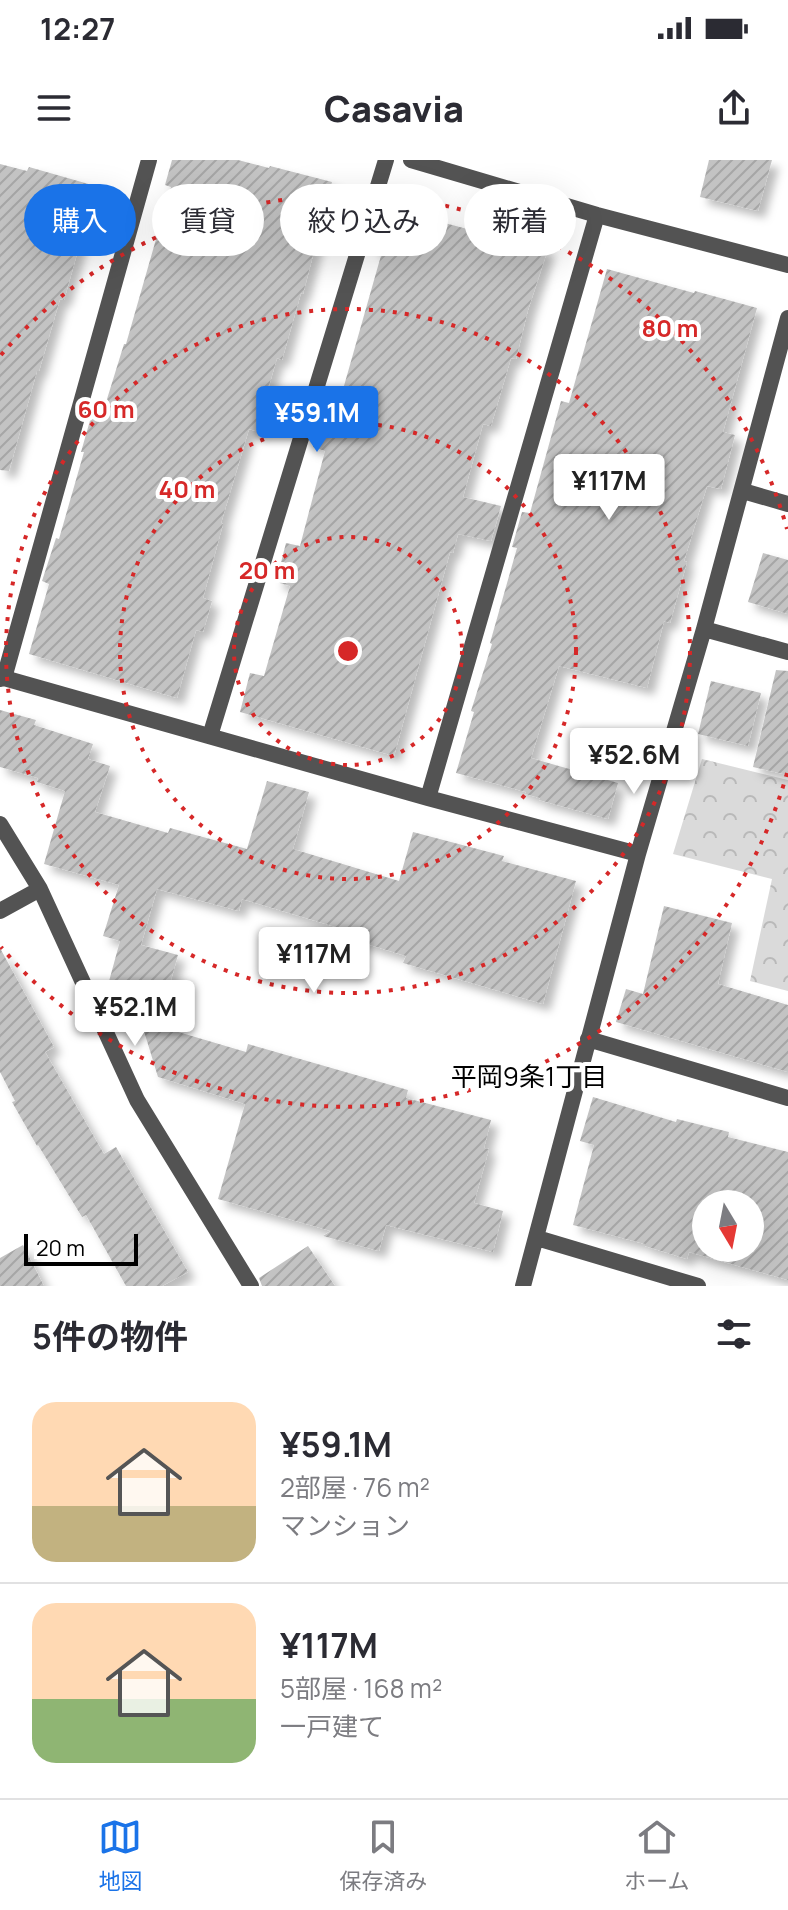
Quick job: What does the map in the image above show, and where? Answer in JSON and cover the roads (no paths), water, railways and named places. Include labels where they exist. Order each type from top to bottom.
[{"type":"street","points":[[149,160],[2,678],[638,854]]},
{"type":"street","points":[[210,736],[386,160]]},
{"type":"street","points":[[411,160],[597,215],[788,265]]},
{"type":"street","points":[[428,798],[597,215]]},
{"type":"street","points":[[523,1286],[638,854],[743,491],[788,318]]},
{"type":"street","points":[[743,491],[788,504]]},
{"type":"street","points":[[704,629],[788,652]]},
{"type":"street","points":[[0,824],[40,889],[137,1100],[251,1286]]},
{"type":"street","points":[[0,911],[40,889]]},
{"type":"street","points":[[588,1039],[788,1098]]},
{"type":"street","points":[[537,1238],[698,1286]]},
{"type":"district","name":"平岡9条1丁目","points":[[529,1077]]}]
